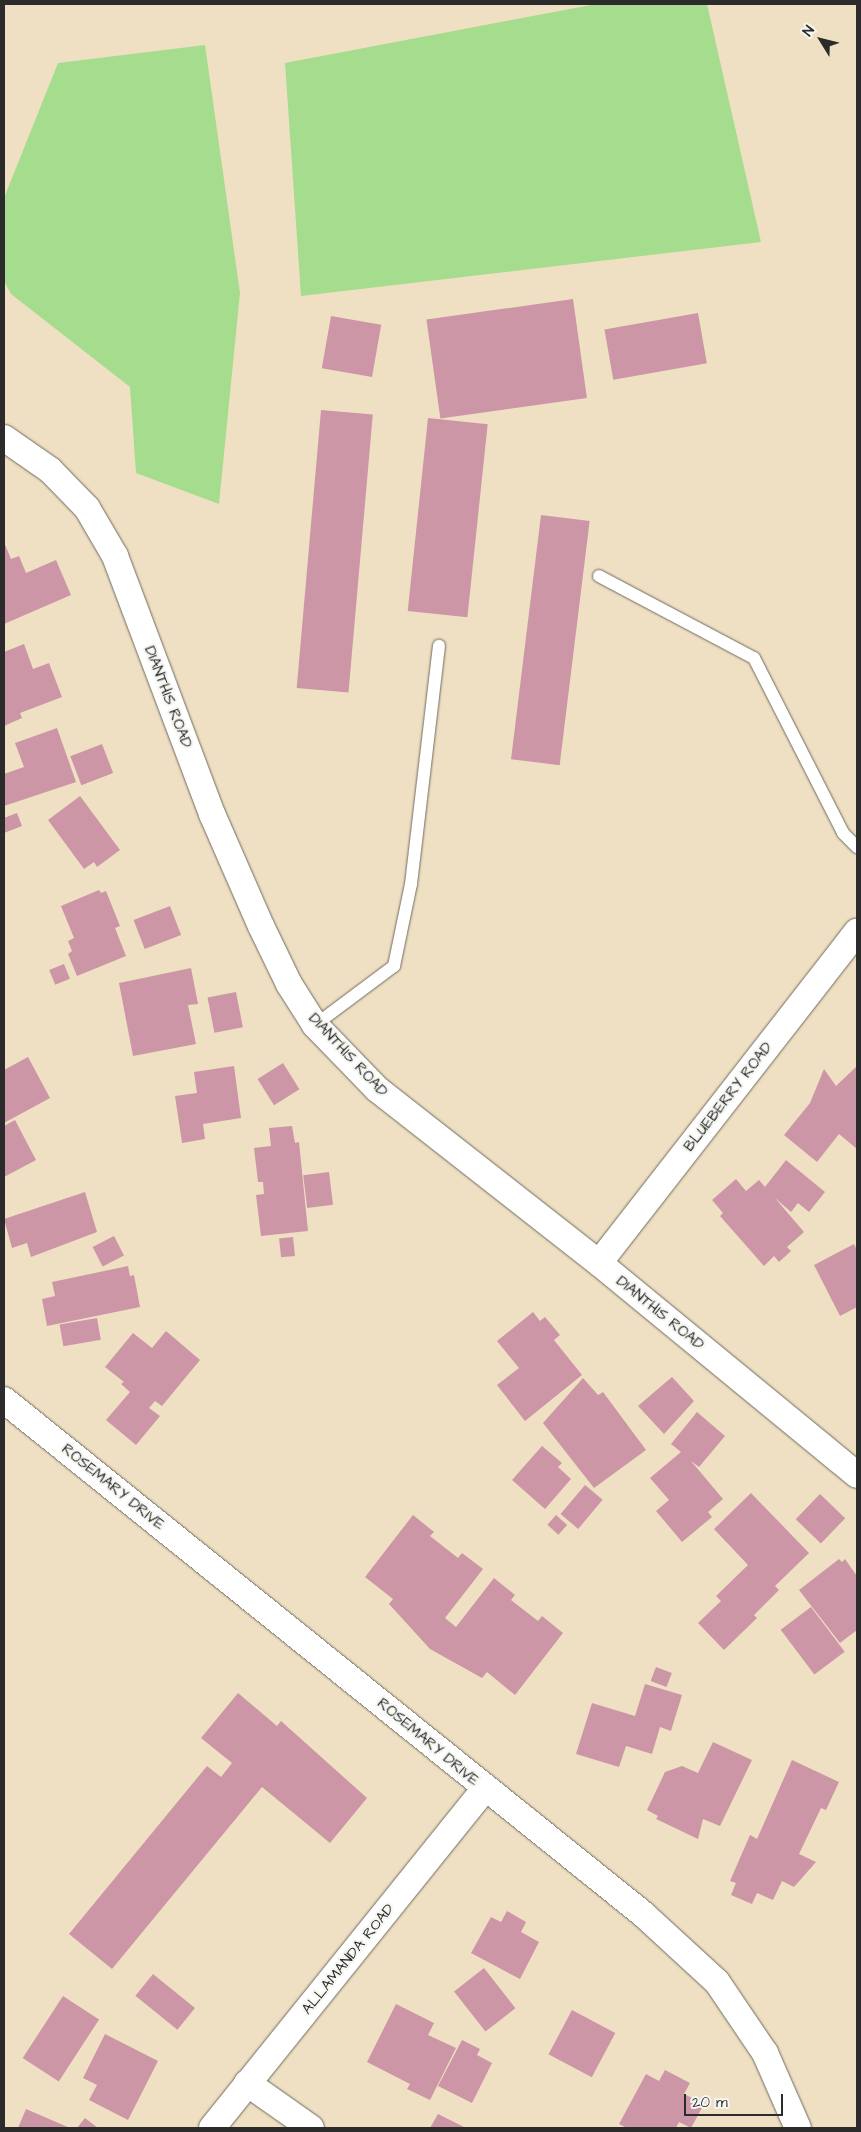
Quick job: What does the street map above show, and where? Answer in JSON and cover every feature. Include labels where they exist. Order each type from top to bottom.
[{"type":"street","name":"DIANTHIS ROAD","points":[[4,438],[50,470],[87,508],[115,556],[216,822],[260,926],[289,984],[315,1025],[377,1089],[599,1263],[857,1475]]},
{"type":"street","name":"BLUEBERRY ROAD","points":[[599,1263],[857,931]]},
{"type":"street","name":"ROSEMARY DRIVE","points":[[4,1400],[485,1789],[643,1914],[717,1982],[765,2052],[798,2128]]},
{"type":"street","name":"ALLAMANDA ROAD","points":[[212,2128],[485,1789]]},
{"type":"street","points":[[247,2083],[311,2128]]},
{"type":"lane","points":[[599,576],[754,658],[842,833],[857,847]]},
{"type":"lane","points":[[315,1025],[394,966],[412,884],[439,646]]},
{"type":"green space","points":[[596,4],[707,4],[761,242],[301,296],[285,63]]},
{"type":"green space","points":[[205,45],[240,293],[219,504],[136,473],[130,387],[11,294],[4,281],[4,198],[58,63]]},
{"type":"building","points":[[573,299],[587,398],[440,419],[426,320]]},
{"type":"building","points":[[698,313],[707,363],[613,380],[604,329]]},
{"type":"building","points":[[331,316],[381,325],[372,377],[322,368]]},
{"type":"building","points":[[321,410],[373,415],[348,692],[297,688]]},
{"type":"building","points":[[428,418],[488,424],[467,617],[408,611]]},
{"type":"building","points":[[541,515],[590,521],[560,765],[511,759]]},
{"type":"building","points":[[4,542],[11,559],[19,556],[26,573],[56,560],[71,595],[4,624]]},
{"type":"building","points":[[24,644],[33,669],[49,663],[62,697],[20,713],[22,718],[4,726],[4,652]]},
{"type":"building","points":[[57,728],[76,782],[4,806],[4,774],[24,767],[15,743]]},
{"type":"building","points":[[102,744],[113,773],[81,785],[70,756]]},
{"type":"building","points":[[80,796],[120,850],[97,867],[94,862],[84,869],[48,820]]},
{"type":"building","points":[[17,813],[22,826],[4,833],[4,818]]},
{"type":"building","points":[[99,890],[101,893],[106,891],[120,926],[115,928],[126,956],[77,976],[68,954],[72,951],[68,941],[74,938],[61,906]]},
{"type":"building","points":[[170,906],[181,935],[145,949],[134,920]]},
{"type":"building","points":[[64,964],[70,979],[55,985],[49,970]]},
{"type":"building","points":[[191,968],[198,1004],[188,1005],[196,1044],[133,1056],[119,983]]},
{"type":"building","points":[[236,992],[243,1027],[214,1033],[208,998]]},
{"type":"building","points":[[28,1057],[50,1098],[4,1123],[4,1070]]},
{"type":"building","points":[[283,1063],[299,1089],[274,1105],[258,1079]]},
{"type":"building","points":[[234,1066],[241,1118],[203,1124],[205,1139],[182,1143],[175,1096],[197,1093],[194,1072]]},
{"type":"building","points":[[857,1066],[857,1149],[839,1134],[817,1162],[784,1135],[810,1103],[824,1069],[836,1086]]},
{"type":"building","points":[[15,1120],[36,1160],[4,1177],[4,1126]]},
{"type":"building","points":[[292,1126],[295,1143],[299,1142],[308,1231],[261,1236],[256,1195],[264,1194],[263,1182],[258,1182],[254,1148],[271,1146],[269,1128]]},
{"type":"building","points":[[786,1160],[825,1192],[809,1212],[798,1203],[791,1212],[775,1198],[804,1232],[787,1247],[791,1251],[779,1262],[774,1256],[764,1266],[720,1216],[723,1213],[712,1200],[736,1179],[746,1191],[759,1180],[765,1187]]},
{"type":"building","points":[[329,1172],[333,1205],[307,1208],[303,1175]]},
{"type":"building","points":[[85,1192],[97,1232],[31,1257],[27,1243],[12,1248],[4,1219]]},
{"type":"building","points":[[114,1236],[124,1256],[103,1266],[93,1247]]},
{"type":"building","points":[[293,1237],[295,1256],[281,1257],[279,1238]]},
{"type":"building","points":[[854,1244],[857,1250],[857,1307],[840,1316],[814,1265]]},
{"type":"building","points":[[128,1266],[130,1276],[134,1275],[140,1307],[47,1326],[42,1299],[55,1296],[52,1282]]},
{"type":"building","points":[[533,1312],[540,1321],[545,1317],[560,1335],[554,1340],[582,1375],[525,1421],[497,1385],[519,1368],[497,1341]]},
{"type":"building","points":[[97,1318],[101,1340],[63,1346],[60,1325]]},
{"type":"building","points":[[166,1331],[200,1360],[162,1406],[155,1401],[149,1408],[160,1416],[136,1445],[106,1420],[130,1392],[121,1384],[124,1382],[105,1367],[133,1333],[152,1348]]},
{"type":"building","points":[[672,1377],[694,1401],[664,1434],[638,1406]]},
{"type":"building","points":[[583,1378],[598,1395],[603,1392],[646,1450],[594,1488],[543,1423]]},
{"type":"building","points":[[697,1412],[725,1436],[699,1467],[691,1461],[723,1499],[708,1512],[712,1517],[682,1542],[656,1511],[669,1500],[650,1478],[681,1452],[671,1444]]},
{"type":"building","points":[[542,1446],[562,1463],[558,1467],[571,1479],[545,1509],[512,1480]]},
{"type":"building","points":[[585,1485],[603,1500],[578,1529],[561,1514]]},
{"type":"building","points":[[751,1493],[809,1553],[775,1586],[779,1590],[754,1615],[757,1618],[724,1650],[698,1623],[721,1601],[716,1596],[748,1565],[714,1529]]},
{"type":"building","points":[[820,1494],[845,1518],[821,1543],[796,1519]]},
{"type":"building","points":[[413,1515],[434,1532],[430,1536],[458,1558],[462,1553],[483,1569],[445,1618],[456,1627],[494,1578],[515,1595],[511,1600],[538,1621],[542,1616],[563,1633],[515,1695],[487,1672],[482,1678],[430,1649],[389,1604],[393,1599],[365,1577]]},
{"type":"building","points":[[556,1515],[567,1525],[558,1535],[547,1525]]},
{"type":"building","points":[[839,1559],[842,1562],[845,1559],[857,1576],[857,1630],[840,1643],[799,1590]]},
{"type":"building","points":[[811,1607],[845,1652],[814,1675],[781,1630]]},
{"type":"building","points":[[656,1667],[672,1673],[666,1687],[651,1681]]},
{"type":"building","points":[[645,1684],[682,1695],[671,1731],[660,1727],[652,1754],[626,1746],[619,1767],[576,1754],[592,1703],[635,1716]]},
{"type":"building","points":[[238,1693],[277,1726],[281,1721],[367,1798],[330,1843],[262,1787],[112,1969],[69,1934],[207,1766],[221,1777],[232,1763],[201,1738]]},
{"type":"building","points":[[713,1742],[752,1760],[720,1826],[703,1819],[698,1839],[656,1819],[658,1816],[647,1810],[665,1772],[682,1766],[698,1773]]},
{"type":"building","points":[[792,1760],[839,1782],[826,1810],[821,1808],[799,1854],[816,1862],[794,1887],[782,1881],[773,1900],[757,1893],[752,1904],[731,1895],[736,1883],[730,1881],[750,1835],[757,1839]]},
{"type":"building","points":[[507,1911],[526,1922],[521,1932],[539,1942],[520,1979],[471,1953],[491,1917],[501,1922]]},
{"type":"building","points":[[484,1968],[515,2008],[485,2032],[454,1991]]},
{"type":"building","points":[[153,1974],[195,2008],[177,2030],[135,1996]]},
{"type":"building","points":[[63,1996],[99,2019],[59,2081],[23,2058]]},
{"type":"building","points":[[396,2004],[434,2023],[428,2035],[456,2048],[430,2100],[407,2089],[410,2084],[367,2062]]},
{"type":"building","points":[[572,2010],[615,2033],[592,2077],[549,2054]]},
{"type":"building","points":[[105,2034],[158,2061],[128,2120],[89,2100],[97,2085],[83,2078]]},
{"type":"building","points":[[462,2040],[480,2049],[477,2055],[492,2063],[472,2103],[438,2086]]},
{"type":"building","points":[[665,2070],[690,2083],[684,2094],[704,2104],[691,2128],[679,2122],[676,2128],[627,2128],[619,2124],[646,2074],[659,2081]]},
{"type":"building","points":[[26,2109],[70,2128],[18,2128]]},
{"type":"building","points":[[438,2114],[466,2128],[430,2128]]},
{"type":"building","points":[[85,2118],[98,2128],[77,2128]]}]
